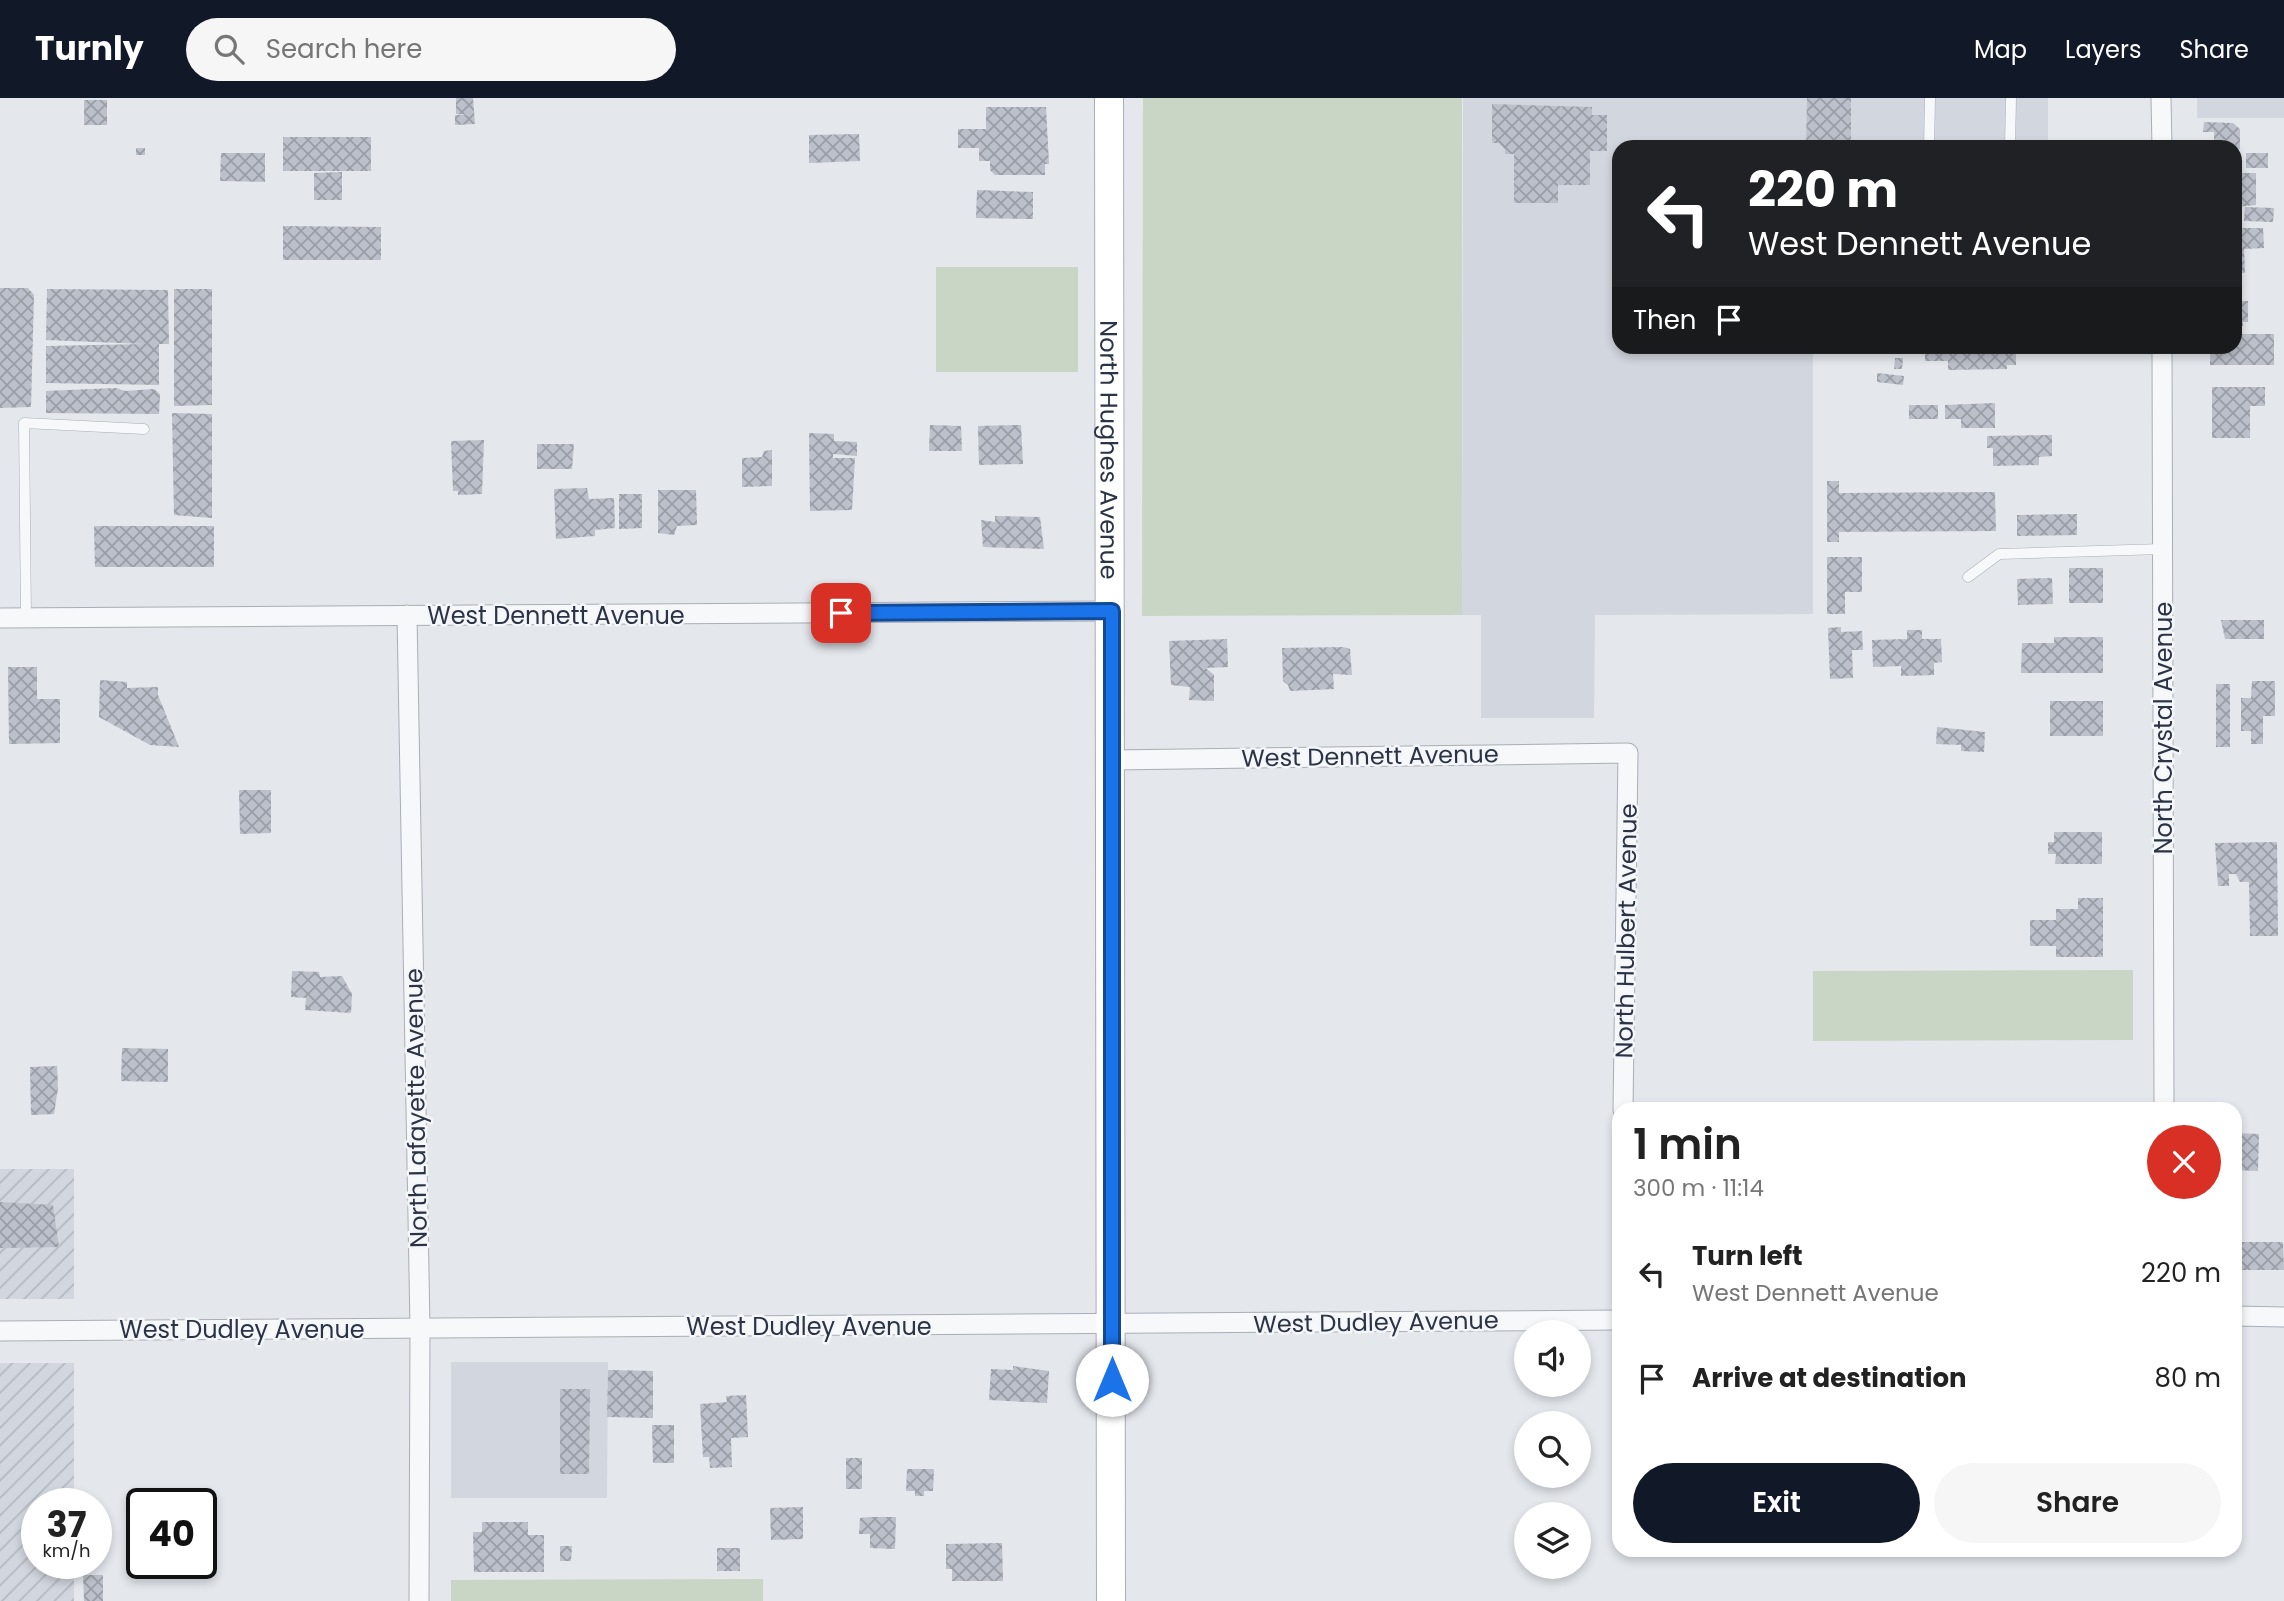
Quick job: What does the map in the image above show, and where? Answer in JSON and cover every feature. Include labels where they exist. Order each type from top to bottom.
[{"type":"street","name":"North Hughes Avenue","points":[[1109,98],[1112,611],[1111,1601]]},
{"type":"street","points":[[2161,98],[2162,140]]},
{"type":"street","name":"North Crystal Avenue","points":[[2162,354],[2164,1102]]},
{"type":"street","name":"West Dennett Avenue","points":[[0,618],[1112,611]]},
{"type":"street","name":"North Lafayette Avenue","points":[[407,615],[420,1327],[419,1601]]},
{"type":"street","name":"West Dennett Avenue","points":[[1112,760],[1628,752]]},
{"type":"street","name":"North Hulbert Avenue","points":[[1623,1102],[1628,752]]},
{"type":"street","points":[[2242,1316],[2284,1317]]},
{"type":"street","name":"West Dudley Avenue","points":[[0,1331],[1612,1320]]},
{"type":"lane","points":[[1929,140],[1930,98]]},
{"type":"lane","points":[[2010,140],[2011,98]]},
{"type":"lane","points":[[26,618],[24,423],[144,429]]},
{"type":"lane","points":[[1968,577],[1998,554],[2162,549]]},
{"type":"shaded area","points":[[1463,98],[2048,98],[2048,140],[1612,140],[1612,354],[1813,354],[1813,614],[1595,615],[1594,718],[1481,718],[1481,615],[1462,615]]},
{"type":"shaded area","points":[[2197,98],[2284,98],[2284,118],[2197,118]]},
{"type":"shaded area","points":[[0,1169],[74,1169],[74,1299],[0,1299]]},
{"type":"shaded area","points":[[451,1362],[608,1362],[607,1498],[451,1498]]},
{"type":"shaded area","points":[[0,1363],[74,1363],[74,1488],[21,1488],[21,1579],[74,1579],[74,1601],[0,1601]]},
{"type":"green space","points":[[1143,98],[1462,98],[1462,615],[1142,616]]},
{"type":"green space","points":[[936,267],[1078,267],[1078,372],[936,372]]},
{"type":"green space","points":[[2133,970],[2133,1040],[1813,1041],[1813,971]]},
{"type":"green space","points":[[763,1579],[763,1601],[451,1601],[451,1580]]},
{"type":"building","points":[[456,98],[473,98],[475,124],[455,125],[455,115],[469,115],[456,114]]},
{"type":"building","points":[[1807,98],[1851,98],[1851,140],[1806,140]]},
{"type":"building","points":[[84,100],[107,100],[107,125],[84,125]]},
{"type":"building","points":[[1492,104],[1592,107],[1592,115],[1607,115],[1607,151],[1590,151],[1590,185],[1558,185],[1558,203],[1514,203],[1514,154],[1505,154],[1505,149],[1498,143],[1492,143]]},
{"type":"building","points":[[986,107],[1046,107],[1049,164],[1045,164],[1045,175],[995,175],[990,170],[990,161],[979,161],[979,148],[958,148],[958,129],[986,129]]},
{"type":"building","points":[[2204,122],[2233,123],[2240,129],[2240,140],[2214,140],[2214,132],[2203,132]]},
{"type":"building","points":[[859,134],[860,161],[809,163],[809,135]]},
{"type":"building","points":[[283,137],[371,137],[371,171],[283,171]]},
{"type":"building","points":[[136,148],[145,148],[145,155],[136,155]]},
{"type":"building","points":[[221,153],[265,153],[265,182],[220,181]]},
{"type":"building","points":[[2246,153],[2268,153],[2268,168],[2246,168]]},
{"type":"building","points":[[342,172],[342,200],[314,200],[314,173]]},
{"type":"building","points":[[2242,173],[2256,173],[2256,205],[2242,206]]},
{"type":"building","points":[[977,190],[1033,192],[1033,219],[976,218]]},
{"type":"building","points":[[2245,207],[2274,208],[2273,222],[2244,221]]},
{"type":"building","points":[[283,226],[381,227],[381,260],[283,260]]},
{"type":"building","points":[[2242,228],[2263,228],[2264,248],[2244,249],[2245,273],[2242,273]]},
{"type":"building","points":[[0,288],[28,288],[34,295],[31,407],[0,408]]},
{"type":"building","points":[[47,289],[168,290],[169,344],[159,344],[159,385],[46,383],[46,346],[144,344],[46,340]]},
{"type":"building","points":[[174,289],[212,289],[212,405],[174,406]]},
{"type":"building","points":[[2242,301],[2248,301],[2248,322],[2243,322],[2243,326]]},
{"type":"building","points":[[2242,334],[2274,334],[2274,365],[2210,365],[2210,354],[2242,354]]},
{"type":"building","points":[[1925,354],[2016,354],[2016,365],[2007,365],[2007,369],[1948,370],[1948,361],[1925,361]]},
{"type":"building","points":[[1895,358],[1903,358],[1902,369],[1894,369]]},
{"type":"building","points":[[1877,373],[1904,376],[1903,385],[1877,382]]},
{"type":"building","points":[[2212,387],[2265,387],[2265,406],[2250,406],[2250,438],[2212,438]]},
{"type":"building","points":[[116,388],[125,391],[154,389],[160,394],[159,414],[46,413],[46,391]]},
{"type":"building","points":[[1995,403],[1995,428],[1961,428],[1961,419],[1945,419],[1945,405]]},
{"type":"building","points":[[1909,405],[1938,405],[1938,419],[1909,419]]},
{"type":"building","points":[[172,413],[212,414],[212,518],[174,515]]},
{"type":"building","points":[[930,425],[961,426],[962,451],[929,451]]},
{"type":"building","points":[[1021,425],[1023,464],[979,465],[978,426]]},
{"type":"building","points":[[809,433],[834,434],[834,441],[857,442],[857,456],[833,454],[833,458],[855,458],[852,510],[810,511]]},
{"type":"building","points":[[2052,435],[2052,456],[2039,457],[2039,465],[1993,466],[1993,448],[1987,448],[1987,436]]},
{"type":"building","points":[[484,440],[482,494],[458,495],[458,491],[453,491],[451,441]]},
{"type":"building","points":[[537,444],[574,444],[572,469],[537,469]]},
{"type":"building","points":[[772,450],[772,486],[742,487],[742,458],[762,457],[764,451]]},
{"type":"building","points":[[1827,481],[1839,481],[1839,493],[1995,492],[1996,531],[1839,532],[1839,542],[1827,542]]},
{"type":"building","points":[[587,488],[589,499],[614,498],[615,528],[595,530],[595,536],[556,539],[554,489]]},
{"type":"building","points":[[658,490],[696,490],[697,525],[677,526],[674,535],[658,533]]},
{"type":"building","points":[[619,494],[642,494],[642,528],[619,529]]},
{"type":"building","points":[[2077,514],[2077,535],[2017,536],[2017,515]]},
{"type":"building","points":[[995,516],[1040,517],[1044,549],[983,547],[981,520],[995,522]]},
{"type":"building","points":[[94,526],[214,526],[214,567],[95,567]]},
{"type":"building","points":[[1827,557],[1862,557],[1862,592],[1845,592],[1845,614],[1827,614]]},
{"type":"building","points":[[2069,568],[2103,568],[2103,603],[2069,603]]},
{"type":"building","points":[[2052,578],[2053,604],[2018,605],[2017,579]]},
{"type":"building","points":[[2221,620],[2264,620],[2264,639],[2225,639]]},
{"type":"building","points":[[1841,627],[1841,632],[1862,631],[1863,650],[1852,650],[1853,678],[1830,679],[1828,628]]},
{"type":"building","points":[[1907,630],[1922,630],[1922,639],[1941,639],[1942,662],[1934,663],[1934,675],[1901,676],[1901,666],[1873,667],[1872,640],[1907,639]]},
{"type":"building","points":[[2054,637],[2103,637],[2103,673],[2021,673],[2022,643],[2054,643]]},
{"type":"building","points":[[1227,639],[1228,667],[1206,668],[1214,675],[1214,701],[1189,700],[1190,687],[1171,685],[1169,641]]},
{"type":"building","points":[[1282,648],[1350,649],[1352,675],[1333,674],[1334,689],[1290,691],[1283,681]]},
{"type":"building","points":[[8,667],[37,667],[37,699],[60,699],[60,743],[9,744]]},
{"type":"building","points":[[100,680],[127,682],[127,688],[158,687],[158,695],[179,747],[150,745],[99,717]]},
{"type":"building","points":[[2252,681],[2275,681],[2275,716],[2263,716],[2263,744],[2251,744],[2251,731],[2241,731],[2241,698],[2251,698]]},
{"type":"building","points":[[2216,684],[2230,684],[2230,747],[2216,747]]},
{"type":"building","points":[[2050,701],[2103,701],[2103,736],[2050,736]]},
{"type":"building","points":[[1937,727],[1985,732],[1984,752],[1961,751],[1961,745],[1936,744]]},
{"type":"building","points":[[239,790],[271,790],[271,833],[240,834]]},
{"type":"building","points":[[2054,832],[2102,832],[2102,864],[2055,864],[2056,854],[2048,854],[2048,842],[2054,842]]},
{"type":"building","points":[[2277,842],[2278,936],[2250,936],[2249,882],[2240,882],[2236,874],[2229,874],[2229,886],[2218,886],[2215,843]]},
{"type":"building","points":[[2078,898],[2103,898],[2103,957],[2056,957],[2056,946],[2030,946],[2030,920],[2056,920],[2056,909],[2078,909]]},
{"type":"building","points":[[292,971],[319,972],[320,977],[342,976],[352,994],[351,1013],[305,1010],[306,998],[291,997]]},
{"type":"building","points":[[122,1048],[168,1049],[168,1082],[121,1081]]},
{"type":"building","points":[[57,1066],[58,1088],[54,1114],[31,1115],[30,1067]]},
{"type":"building","points":[[2242,1133],[2259,1134],[2258,1171],[2242,1170]]},
{"type":"building","points":[[0,1202],[53,1205],[59,1247],[0,1248]]},
{"type":"building","points":[[2242,1242],[2283,1242],[2284,1270],[2242,1270]]},
{"type":"building","points":[[1013,1366],[1049,1371],[1047,1403],[989,1400],[991,1369],[1013,1370]]},
{"type":"building","points":[[608,1370],[653,1371],[653,1418],[607,1417]]},
{"type":"building","points":[[560,1389],[590,1389],[589,1474],[560,1474]]},
{"type":"building","points":[[746,1395],[748,1437],[731,1438],[732,1467],[710,1468],[709,1457],[703,1457],[700,1404],[727,1402],[726,1396]]},
{"type":"building","points":[[652,1425],[674,1425],[674,1463],[653,1463]]},
{"type":"building","points":[[846,1458],[862,1458],[862,1489],[846,1489]]},
{"type":"building","points":[[907,1469],[934,1469],[933,1491],[924,1491],[924,1496],[915,1496],[915,1491],[906,1491]]},
{"type":"building","points":[[803,1507],[803,1539],[771,1540],[770,1508]]},
{"type":"building","points":[[896,1517],[895,1549],[870,1548],[870,1534],[859,1534],[860,1518]]},
{"type":"building","points":[[482,1522],[528,1522],[528,1535],[544,1535],[544,1572],[474,1572],[473,1532],[482,1532]]},
{"type":"building","points":[[1002,1543],[1003,1581],[952,1581],[952,1569],[946,1569],[946,1544]]},
{"type":"building","points":[[560,1546],[572,1546],[571,1561],[560,1561]]},
{"type":"building","points":[[717,1548],[740,1548],[740,1571],[717,1571]]},
{"type":"building","points":[[83,1579],[103,1579],[103,1601],[84,1601]]},
{"type":"route","points":[[841,613],[1112,611],[1112,1380]]}]
